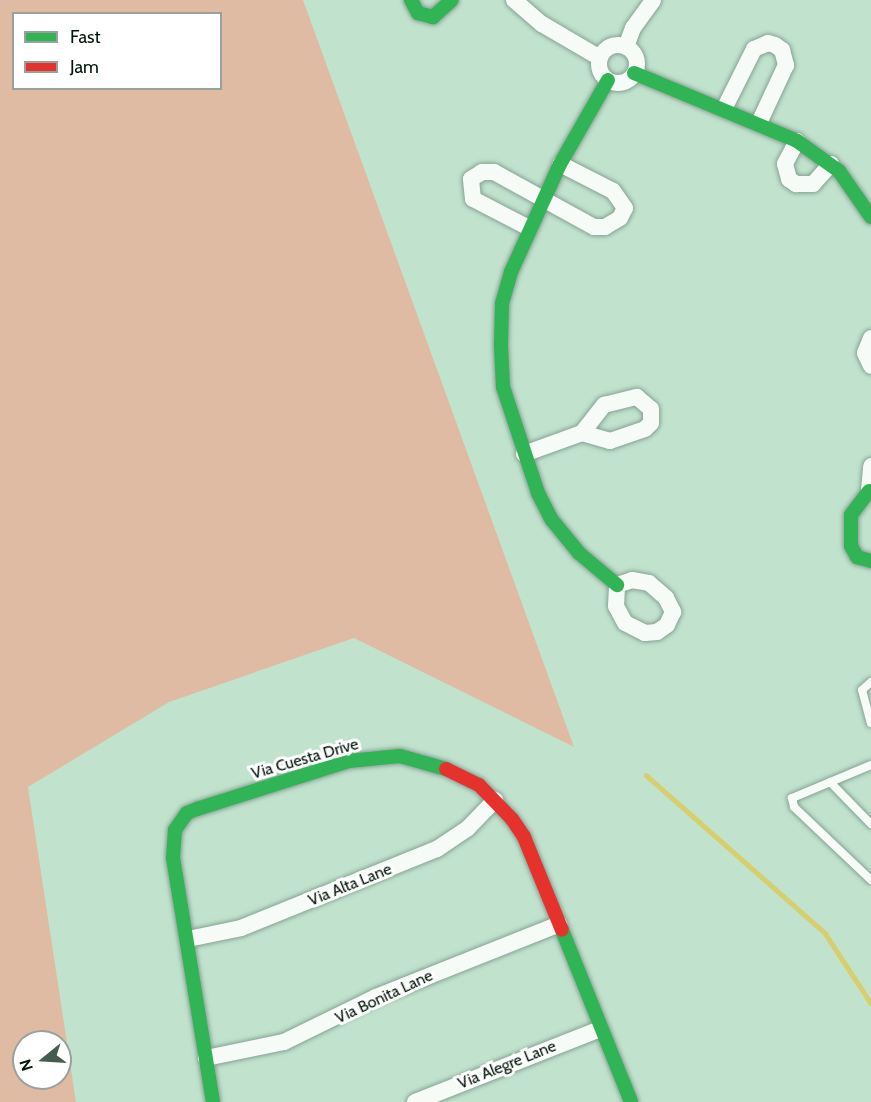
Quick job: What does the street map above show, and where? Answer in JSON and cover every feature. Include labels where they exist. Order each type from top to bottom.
[{"type":"street","points":[[411,0],[418,14],[433,16],[452,0]]},
{"type":"street","points":[[514,0],[542,24],[600,58]]},
{"type":"street","points":[[626,46],[633,28],[653,0]]},
{"type":"street","points":[[613,45],[626,46],[635,56],[634,73],[621,82],[608,80],[600,70],[600,58],[613,45]]},
{"type":"street","points":[[725,107],[754,49],[761,45],[775,45],[782,50],[786,65],[759,123]]},
{"type":"street","points":[[634,73],[725,107],[797,141],[831,164],[871,217]]},
{"type":"street","points":[[608,80],[560,164],[529,228],[502,304],[501,346],[503,387],[524,454],[552,520],[579,553],[617,585]]},
{"type":"street","points":[[797,141],[785,164],[789,179],[796,184],[813,184],[831,164]]},
{"type":"street","points":[[529,228],[473,199],[471,179],[482,172],[494,172],[594,226],[605,227],[620,218],[625,208],[613,191],[560,164]]},
{"type":"street","points":[[871,338],[865,353],[871,366]]},
{"type":"street","points":[[524,454],[582,433]]},
{"type":"street","points":[[871,466],[870,493],[851,515],[851,546],[857,557],[871,561]]},
{"type":"street","name":"Via Cuesta Drive","points":[[213,1102],[172,844],[180,821],[197,809],[349,760],[375,756],[400,756],[441,765],[479,785],[495,800],[524,837],[631,1102]]},
{"type":"street","name":"Via Alta Lane","points":[[188,939],[241,928],[437,849],[468,828],[495,800]]},
{"type":"street","name":"Via Bonita Lane","points":[[206,1058],[284,1042],[376,997],[559,924]]},
{"type":"street","name":"Via Alegre Lane","points":[[415,1102],[600,1029]]},
{"type":"lane","points":[[871,682],[862,690],[871,723]]},
{"type":"lane","points":[[871,765],[797,793],[792,798],[794,807],[871,880]]},
{"type":"lane","points":[[830,782],[871,824]]},
{"type":"shaded area","points":[[0,0],[303,0],[574,747],[354,638],[169,702],[28,787],[65,1030],[12,1030],[12,1090],[72,1090],[72,1076],[76,1102],[0,1102]]},
{"type":"waterway","points":[[646,775],[825,933],[871,1003]]},
{"type":"traffic: fast","points":[[411,0],[418,13],[433,17],[452,0]]},
{"type":"traffic: fast","points":[[634,73],[797,141],[839,171],[871,217]]},
{"type":"traffic: fast","points":[[608,80],[560,164],[511,272],[502,304],[501,346],[503,387],[538,493],[552,520],[579,553],[617,585]]},
{"type":"traffic: fast","points":[[869,491],[851,515],[851,546],[857,557],[871,561]]},
{"type":"traffic: fast","points":[[213,1102],[173,858],[175,830],[187,813],[197,809],[349,761],[400,756],[446,769]]},
{"type":"traffic: fast","points":[[562,930],[631,1102]]},
{"type":"traffic: jam","points":[[446,769],[479,785],[512,819],[524,837],[562,930]]}]
